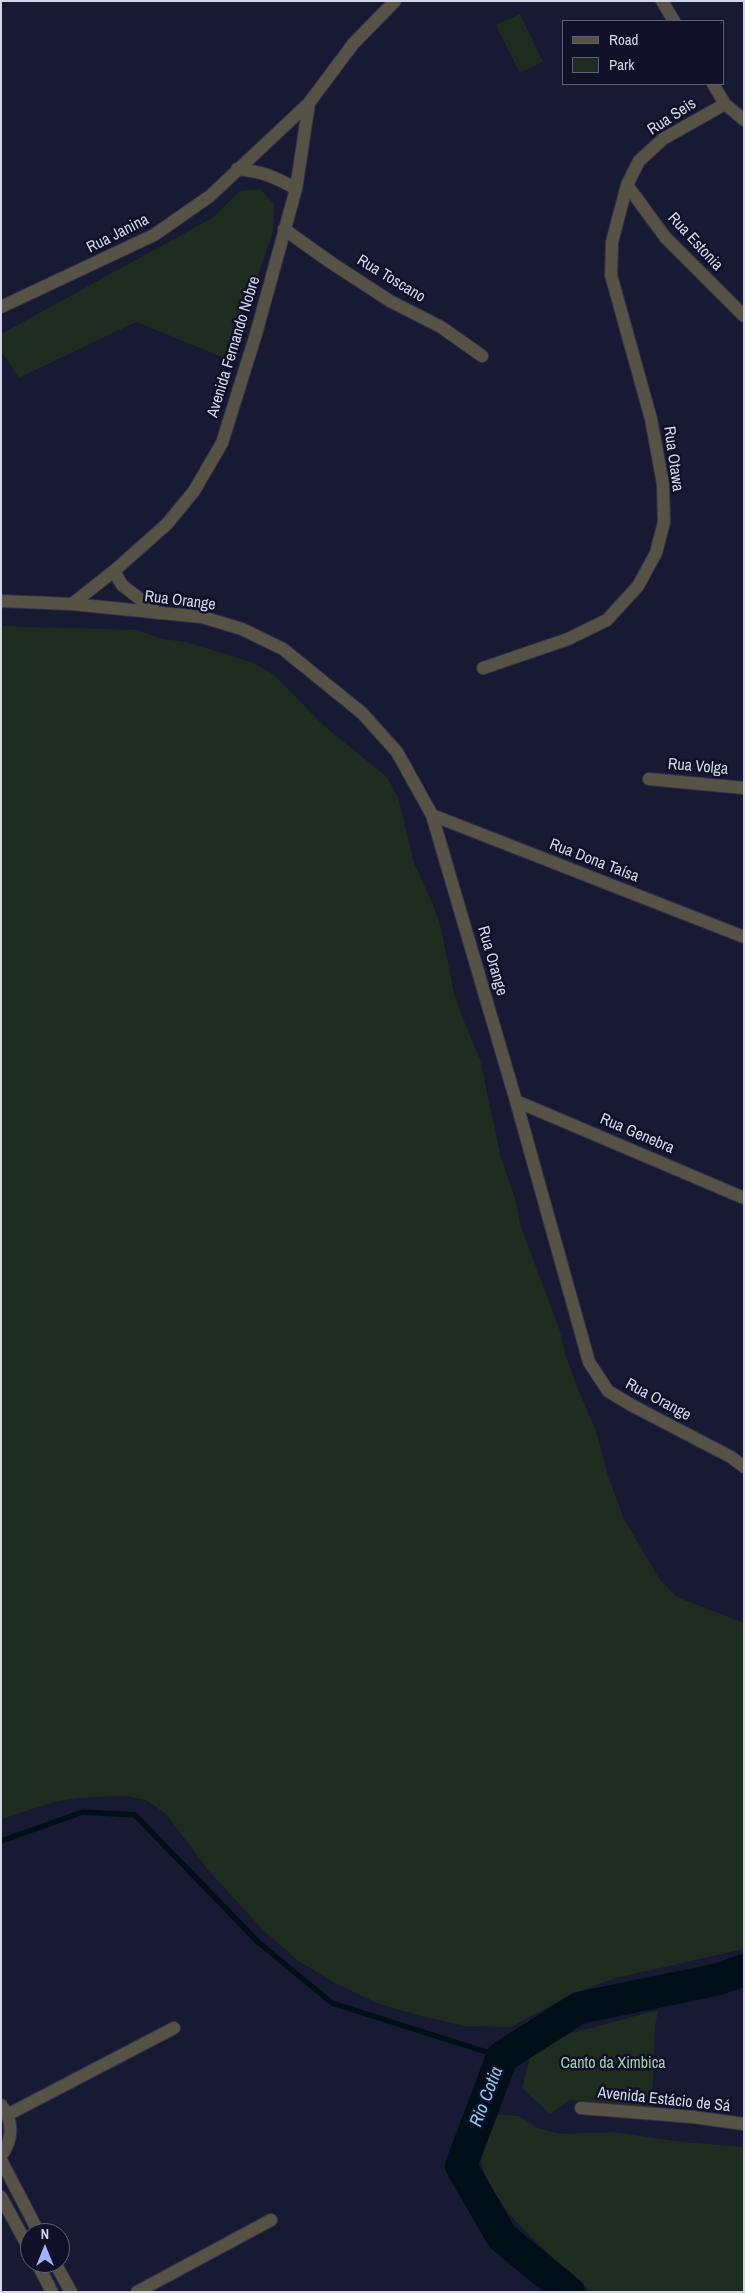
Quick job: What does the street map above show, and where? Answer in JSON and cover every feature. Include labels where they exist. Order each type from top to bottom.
[{"type":"street","name":"Avenida Fernando Nobre","points":[[72,604],[114,571],[167,524],[194,490],[222,443],[256,334],[296,189],[309,103],[353,44],[395,1]]},
{"type":"street","points":[[662,1],[673,20]]},
{"type":"street","points":[[713,85],[725,104],[744,120]]},
{"type":"street","name":"Rua Janina","points":[[1,307],[154,235],[210,196],[309,103]]},
{"type":"street","name":"Rua Seis","points":[[639,161],[663,139],[725,104]]},
{"type":"street","name":"Rua Otawa","points":[[483,668],[568,640],[607,620],[638,586],[656,552],[664,522],[663,484],[651,419],[611,275],[612,242],[627,185],[639,161]]},
{"type":"street","points":[[237,169],[257,170],[271,175],[296,189]]},
{"type":"street","name":"Rua Estonia","points":[[627,185],[665,237],[744,316]]},
{"type":"street","name":"Rua Toscano","points":[[284,229],[338,267],[390,300],[440,327],[482,356]]},
{"type":"street","points":[[114,571],[122,585],[160,614]]},
{"type":"street","points":[[1,602],[72,604]]},
{"type":"street","name":"Rua Orange","points":[[72,604],[202,617],[242,628],[283,649],[362,713],[396,752],[432,815],[516,1101],[589,1362],[608,1391],[731,1457],[744,1467]]},
{"type":"street","name":"Rua Volga","points":[[649,779],[744,788]]},
{"type":"street","name":"Rua Dona Taísa","points":[[432,815],[744,937]]},
{"type":"street","name":"Rua Genebra","points":[[516,1101],[744,1198]]},
{"type":"street","points":[[1,2156],[10,2139],[11,2129],[4,2110],[174,2028]]},
{"type":"street","name":"Avenida Estácio de Sá","points":[[581,2108],[693,2117],[744,2124]]},
{"type":"street","points":[[1,2160],[34,2223]]},
{"type":"street","points":[[1,2196],[20,2231]]},
{"type":"street","points":[[137,2292],[271,2220]]},
{"type":"street","points":[[42,2273],[52,2292]]},
{"type":"street","points":[[61,2273],[71,2292]]},
{"type":"green space","points":[[520,14],[543,62],[520,73],[496,25]]},
{"type":"green space","points":[[260,189],[274,204],[274,223],[271,239],[227,359],[136,322],[19,378],[1,351],[1,334],[212,218],[240,191]]},
{"type":"green space","points":[[1,626],[137,630],[163,639],[187,642],[254,663],[273,674],[323,725],[387,777],[398,797],[414,863],[433,904],[441,928],[454,993],[480,1059],[501,1158],[516,1201],[520,1224],[560,1331],[565,1354],[596,1431],[608,1476],[624,1519],[660,1580],[677,1597],[744,1623],[744,1949],[616,1978],[574,1993],[511,2027],[465,2026],[420,2016],[377,2003],[335,1983],[297,1960],[261,1928],[209,1871],[166,1814],[146,1800],[125,1796],[79,1798],[57,1801],[1,1819]]},
{"type":"green space","name":"Canto da Ximbica","points":[[658,2010],[655,2026],[652,2108],[570,2100],[550,2114],[522,2088],[534,2043]]},
{"type":"green space","points":[[495,2114],[519,2116],[538,2128],[561,2134],[612,2132],[683,2142],[744,2147],[744,2292],[591,2292],[525,2231],[495,2194],[485,2176],[481,2151],[487,2129]]},
{"type":"waterway","points":[[1,1841],[83,1812],[135,1815],[258,1942],[332,2003],[502,2057]]},
{"type":"waterway","name":"Rio Cotia","points":[[569,2292],[502,2237],[461,2166],[502,2057],[579,2008],[719,1979],[744,1970]]}]
